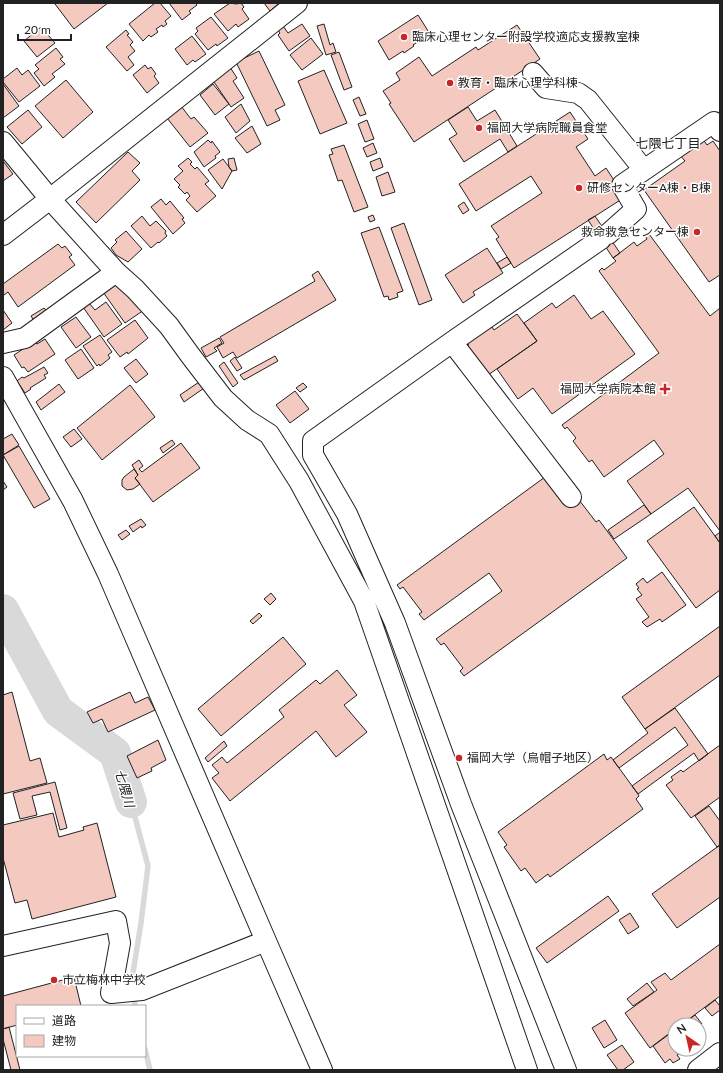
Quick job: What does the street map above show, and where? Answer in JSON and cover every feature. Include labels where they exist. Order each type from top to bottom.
[{"type":"street","points":[[3,235],[297,3]]},
{"type":"street","points":[[533,73],[546,88],[578,93],[588,100],[644,170]]},
{"type":"street","points":[[566,1070],[461,804],[395,623],[347,514],[313,455],[313,441],[452,342],[604,237],[636,209],[622,185],[714,122],[720,131]]},
{"type":"street","points":[[3,142],[50,199],[116,272],[135,289],[169,326],[223,398],[247,420],[269,434],[299,481],[364,601],[527,1070]]},
{"type":"street","points":[[3,343],[25,338],[116,272]]},
{"type":"street","points":[[452,342],[571,497]]},
{"type":"street","points":[[3,377],[73,501],[108,574],[322,1070]]},
{"type":"street","points":[[3,946],[116,921],[120,943],[111,993],[142,990],[266,941]]},
{"type":"street","points":[[698,1070],[719,1056]]},
{"type":"building","points":[[108,3],[74,29],[55,4]]},
{"type":"building","points":[[155,3],[160,3],[171,16],[165,21],[167,24],[156,29],[158,32],[151,37],[149,35],[143,41],[129,24]]},
{"type":"building","points":[[169,3],[195,3],[197,5],[189,11],[191,13],[182,20]]},
{"type":"building","points":[[230,3],[241,3],[244,7],[242,9],[249,19],[238,27],[236,24],[228,31],[214,14]]},
{"type":"building","points":[[264,3],[278,3],[278,4],[270,11]]},
{"type":"building","name":"臨床心理センター附設学校適応支援教室棟","points":[[418,15],[430,34],[404,53],[403,51],[389,60],[378,41]]},
{"type":"building","points":[[211,17],[228,38],[217,46],[216,44],[208,50],[195,34],[198,31],[196,28]]},
{"type":"building","points":[[302,24],[310,36],[289,51],[278,35],[280,33],[278,30],[283,26],[288,33]]},
{"type":"building","points":[[324,24],[330,45],[333,43],[336,52],[326,55],[317,26]]},
{"type":"building","name":"教育・臨床心理学科棟","points":[[517,25],[540,59],[414,142],[389,104],[391,103],[383,91],[400,80],[396,73],[419,57],[432,76],[476,47],[478,50]]},
{"type":"building","points":[[41,27],[55,43],[37,57],[24,41]]},
{"type":"building","points":[[126,30],[129,34],[127,35],[133,42],[130,45],[135,51],[128,57],[134,65],[127,71],[106,47]]},
{"type":"building","points":[[192,36],[206,54],[195,62],[193,60],[187,65],[175,49]]},
{"type":"building","points":[[311,38],[323,54],[302,70],[290,55]]},
{"type":"building","points":[[56,48],[63,57],[60,59],[65,64],[52,74],[55,77],[44,86],[34,73],[39,69],[35,65]]},
{"type":"building","points":[[259,51],[285,105],[275,110],[280,120],[267,126],[236,62]]},
{"type":"building","points":[[339,52],[352,87],[344,90],[331,55]]},
{"type":"building","points":[[145,65],[148,69],[151,67],[156,74],[154,76],[159,83],[147,93],[133,75]]},
{"type":"building","points":[[230,67],[237,78],[233,81],[244,98],[231,107],[212,79]]},
{"type":"building","points":[[17,68],[22,75],[28,70],[40,86],[19,102],[3,82],[3,79]]},
{"type":"building","points":[[324,70],[347,123],[320,134],[298,81]]},
{"type":"building","points":[[66,80],[93,112],[63,138],[35,106]]},
{"type":"building","points":[[3,84],[19,106],[3,118]]},
{"type":"building","points":[[213,84],[229,104],[215,115],[200,95]]},
{"type":"building","points":[[359,97],[366,114],[360,116],[353,100]]},
{"type":"building","points":[[241,104],[250,121],[236,133],[225,117]]},
{"type":"building","points":[[181,106],[191,119],[194,117],[208,133],[190,147],[167,118]]},
{"type":"building","name":"福岡大学病院職員食堂","points":[[468,107],[477,121],[495,110],[517,146],[508,152],[500,139],[464,162],[449,139],[457,134],[448,120]]},
{"type":"building","points":[[28,110],[42,127],[22,144],[7,127]]},
{"type":"building","name":"研修センターA棟・B棟","points":[[570,112],[588,139],[576,147],[595,176],[606,168],[625,197],[514,268],[496,239],[499,237],[491,226],[542,193],[531,176],[476,211],[459,184]]},
{"type":"building","points":[[367,120],[374,139],[365,142],[358,124]]},
{"type":"building","points":[[252,126],[261,144],[247,153],[235,138]]},
{"type":"building","name":"救命救急センター棟","points":[[702,138],[707,145],[713,141],[720,151],[720,275],[709,282],[644,190],[685,161],[679,154]]},
{"type":"building","points":[[208,140],[211,143],[212,141],[220,152],[215,156],[216,158],[204,167],[194,152]]},
{"type":"building","points":[[373,143],[377,153],[367,157],[363,148]]},
{"type":"building","points":[[344,145],[368,207],[354,212],[342,180],[338,181],[329,155],[333,154],[331,149]]},
{"type":"building","points":[[128,152],[140,163],[132,171],[140,180],[96,223],[76,202]]},
{"type":"building","points":[[188,158],[192,162],[190,164],[195,169],[197,167],[209,181],[205,184],[216,196],[197,212],[186,200],[190,196],[187,192],[185,194],[178,187],[180,185],[174,179],[183,171],[178,166]]},
{"type":"building","points":[[234,158],[237,170],[232,171],[229,167],[228,159]]},
{"type":"building","points":[[380,158],[383,167],[373,171],[370,162]]},
{"type":"building","points":[[223,159],[232,171],[222,189],[208,170]]},
{"type":"building","points":[[3,161],[13,174],[3,181]]},
{"type":"building","points":[[388,172],[395,192],[382,196],[376,177]]},
{"type":"building","points":[[161,199],[166,205],[170,201],[184,218],[182,219],[185,223],[173,234],[151,207]]},
{"type":"building","points":[[464,202],[469,210],[463,214],[458,206]]},
{"type":"building","points":[[373,215],[375,220],[370,222],[368,217]]},
{"type":"building","points":[[142,216],[150,226],[156,221],[166,231],[165,233],[167,236],[151,248],[131,226]]},
{"type":"building","points":[[595,216],[620,253],[613,258],[588,220]]},
{"type":"building","points":[[404,223],[432,300],[419,305],[391,228]]},
{"type":"building","points":[[379,227],[403,291],[397,293],[398,297],[389,300],[388,296],[384,297],[361,233]]},
{"type":"building","points":[[126,231],[142,249],[128,262],[116,255],[111,248],[117,242],[115,240]]},
{"type":"building","name":"福岡大学病院本館","points":[[649,234],[710,316],[720,308],[720,531],[688,488],[651,514],[627,481],[664,454],[654,440],[604,477],[592,460],[589,462],[573,441],[576,438],[567,427],[565,429],[562,425],[659,353],[599,271],[602,268],[604,270],[616,261],[613,258],[634,242],[637,246],[647,239],[646,237]]},
{"type":"building","points":[[58,244],[62,248],[65,246],[72,255],[69,257],[75,265],[18,307],[8,292],[4,295],[3,284]]},
{"type":"building","points":[[487,248],[503,273],[473,292],[475,295],[463,303],[445,275]]},
{"type":"building","points":[[507,257],[511,263],[501,269],[497,263]]},
{"type":"building","points":[[318,271],[336,300],[237,358],[233,352],[223,358],[217,347],[224,343],[220,337],[315,281],[312,275]]},
{"type":"building","points":[[118,281],[144,310],[125,323],[103,292]]},
{"type":"building","points":[[574,295],[591,319],[603,311],[635,354],[552,414],[533,388],[518,399],[497,369],[537,341],[524,323],[552,303],[556,308]]},
{"type":"building","points":[[106,302],[122,324],[104,337],[83,307],[89,303],[95,310]]},
{"type":"building","points":[[44,308],[50,315],[36,324],[31,316]]},
{"type":"building","points":[[3,310],[12,323],[3,330]]},
{"type":"building","points":[[517,314],[537,341],[488,375],[468,347],[469,340],[490,324],[494,330]]},
{"type":"building","points":[[76,317],[91,337],[76,348],[61,327]]},
{"type":"building","points":[[135,320],[148,338],[128,354],[127,352],[120,357],[107,340]]},
{"type":"building","points":[[100,335],[112,352],[108,355],[110,358],[100,366],[99,364],[97,366],[83,346]]},
{"type":"building","points":[[219,338],[222,343],[214,348],[217,351],[206,357],[201,348]]},
{"type":"building","points":[[45,339],[55,354],[28,372],[24,367],[22,368],[14,355],[35,341],[37,344]]},
{"type":"building","points":[[81,349],[94,368],[78,379],[65,360]]},
{"type":"building","points":[[275,356],[278,361],[244,380],[240,375]]},
{"type":"building","points":[[235,357],[242,368],[237,371],[230,361]]},
{"type":"building","points":[[136,359],[148,374],[136,383],[124,368]]},
{"type":"building","points":[[224,362],[238,383],[233,387],[219,366]]},
{"type":"building","points":[[44,367],[48,373],[44,375],[46,378],[25,393],[17,381],[22,377],[24,378]]},
{"type":"building","points":[[202,380],[207,386],[184,402],[180,395]]},
{"type":"building","points":[[303,383],[307,387],[300,392],[296,388]]},
{"type":"building","points":[[59,384],[65,392],[41,410],[36,402]]},
{"type":"building","points":[[130,385],[155,417],[102,460],[77,428]]},
{"type":"building","points":[[295,391],[309,409],[290,423],[276,405]]},
{"type":"building","points":[[74,429],[82,439],[71,447],[63,437]]},
{"type":"building","points":[[12,434],[19,445],[3,455],[3,439]]},
{"type":"building","points":[[172,440],[175,444],[163,453],[160,448]]},
{"type":"building","points":[[181,443],[200,468],[153,502],[135,478],[138,475],[132,465],[139,460],[143,466],[139,469],[142,472]]},
{"type":"building","points":[[19,446],[50,499],[34,508],[3,455]]},
{"type":"building","points":[[134,469],[138,475],[135,478],[140,484],[133,489],[127,490],[122,486],[122,480]]},
{"type":"building","points":[[545,477],[576,496],[596,522],[599,520],[627,558],[464,676],[460,671],[463,668],[444,643],[441,645],[436,639],[502,591],[489,573],[424,620],[419,614],[422,612],[403,587],[400,589],[397,585]]},
{"type":"building","points":[[3,481],[7,487],[3,490]]},
{"type":"building","points":[[644,505],[651,514],[614,539],[608,530]]},
{"type":"building","points":[[694,507],[720,543],[720,590],[696,608],[647,541]]},
{"type":"building","points":[[141,519],[146,525],[142,528],[141,526],[133,532],[129,526]]},
{"type":"building","points":[[126,530],[130,534],[122,540],[118,535]]},
{"type":"building","points":[[720,532],[720,543],[715,536]]},
{"type":"building","points":[[662,572],[686,605],[662,622],[660,619],[647,627],[642,622],[649,617],[636,599],[642,595],[637,589],[639,588],[636,584],[643,578],[647,583]]},
{"type":"building","points":[[271,593],[276,599],[270,605],[264,599]]},
{"type":"building","points":[[259,613],[262,616],[253,624],[250,621]]},
{"type":"building","points":[[720,626],[720,675],[645,729],[622,697]]},
{"type":"building","points":[[283,637],[306,664],[221,736],[198,709]]},
{"type":"building","points":[[337,670],[357,695],[344,705],[367,732],[336,757],[316,731],[230,801],[212,778],[219,773],[212,765],[222,757],[227,763],[284,717],[279,710],[316,680],[320,684]]},
{"type":"building","points":[[12,692],[30,761],[40,758],[47,783],[3,794],[3,695]]},
{"type":"building","points":[[130,692],[135,703],[148,697],[155,710],[108,732],[102,719],[93,723],[87,712]]},
{"type":"building","points":[[675,708],[708,754],[699,761],[694,753],[638,794],[632,786],[688,745],[675,727],[619,768],[613,760],[648,733],[645,729]]},
{"type":"building","points":[[158,740],[166,760],[151,768],[152,771],[137,778],[127,756]]},
{"type":"building","points":[[224,741],[227,746],[208,762],[205,758]]},
{"type":"building","points":[[720,745],[720,797],[691,818],[666,785],[673,780],[671,777],[681,770],[683,772]]},
{"type":"building","points":[[604,754],[607,760],[611,757],[638,794],[639,796],[636,799],[643,809],[550,877],[548,874],[536,883],[525,868],[521,871],[504,847],[507,845],[498,832]]},
{"type":"building","points":[[55,782],[67,828],[60,830],[50,792],[32,796],[37,815],[20,819],[13,793]]},
{"type":"building","points":[[709,806],[720,821],[720,845],[717,847],[695,816]]},
{"type":"building","points":[[53,813],[59,837],[84,830],[83,827],[97,823],[116,897],[32,919],[27,900],[15,903],[3,858],[3,825]]},
{"type":"building","points":[[720,845],[720,897],[677,928],[652,894]]},
{"type":"building","points":[[608,896],[619,911],[547,963],[536,948]]},
{"type":"building","points":[[630,913],[639,927],[628,934],[619,920]]},
{"type":"building","points":[[720,944],[720,996],[692,1017],[667,1017],[667,1035],[650,1048],[625,1013],[657,990],[651,982],[665,973],[671,980]]},
{"type":"building","points":[[74,977],[81,1005],[16,1005],[16,1025],[3,1029],[3,996]]},
{"type":"building","points":[[647,983],[654,992],[633,1006],[627,999]]},
{"type":"building","points":[[715,1000],[720,1006],[720,1010],[712,1016],[705,1008]]},
{"type":"building","points":[[605,1020],[617,1040],[604,1048],[592,1028]]},
{"type":"building","points":[[9,1027],[20,1070],[11,1070],[3,1039],[3,1029]]},
{"type":"building","points":[[667,1036],[667,1057],[678,1057],[680,1059],[673,1063],[670,1059],[665,1063],[653,1046]]},
{"type":"building","points":[[622,1045],[634,1062],[623,1070],[618,1070],[607,1055]]},
{"type":"waterway","name":"七隈川","points":[[3,610],[58,711],[115,753],[131,802]]},
{"type":"waterway","name":"七隈川","points":[[131,802],[148,866],[132,979],[135,1005]]},
{"type":"waterway","name":"七隈川","points":[[146,1053],[150,1070]]},
{"type":"place","name":"臨床心理センター附設学校適応支援教室棟","points":[[404,37]]},
{"type":"place","name":"教育・臨床心理学科棟","points":[[450,83]]},
{"type":"place","name":"福岡大学病院職員食堂","points":[[479,128]]},
{"type":"place","name":"研修センターA棟・B棟","points":[[579,188]]},
{"type":"place","name":"救命救急センター棟","points":[[697,232]]},
{"type":"place","name":"福岡大学病院本館","points":[[665,389]]},
{"type":"place","name":"福岡大学（烏帽子地区）","points":[[459,758]]},
{"type":"place","name":"市立梅林中学校","points":[[54,980]]},
{"type":"district","name":"七隈七丁目","points":[[668,143]]}]
